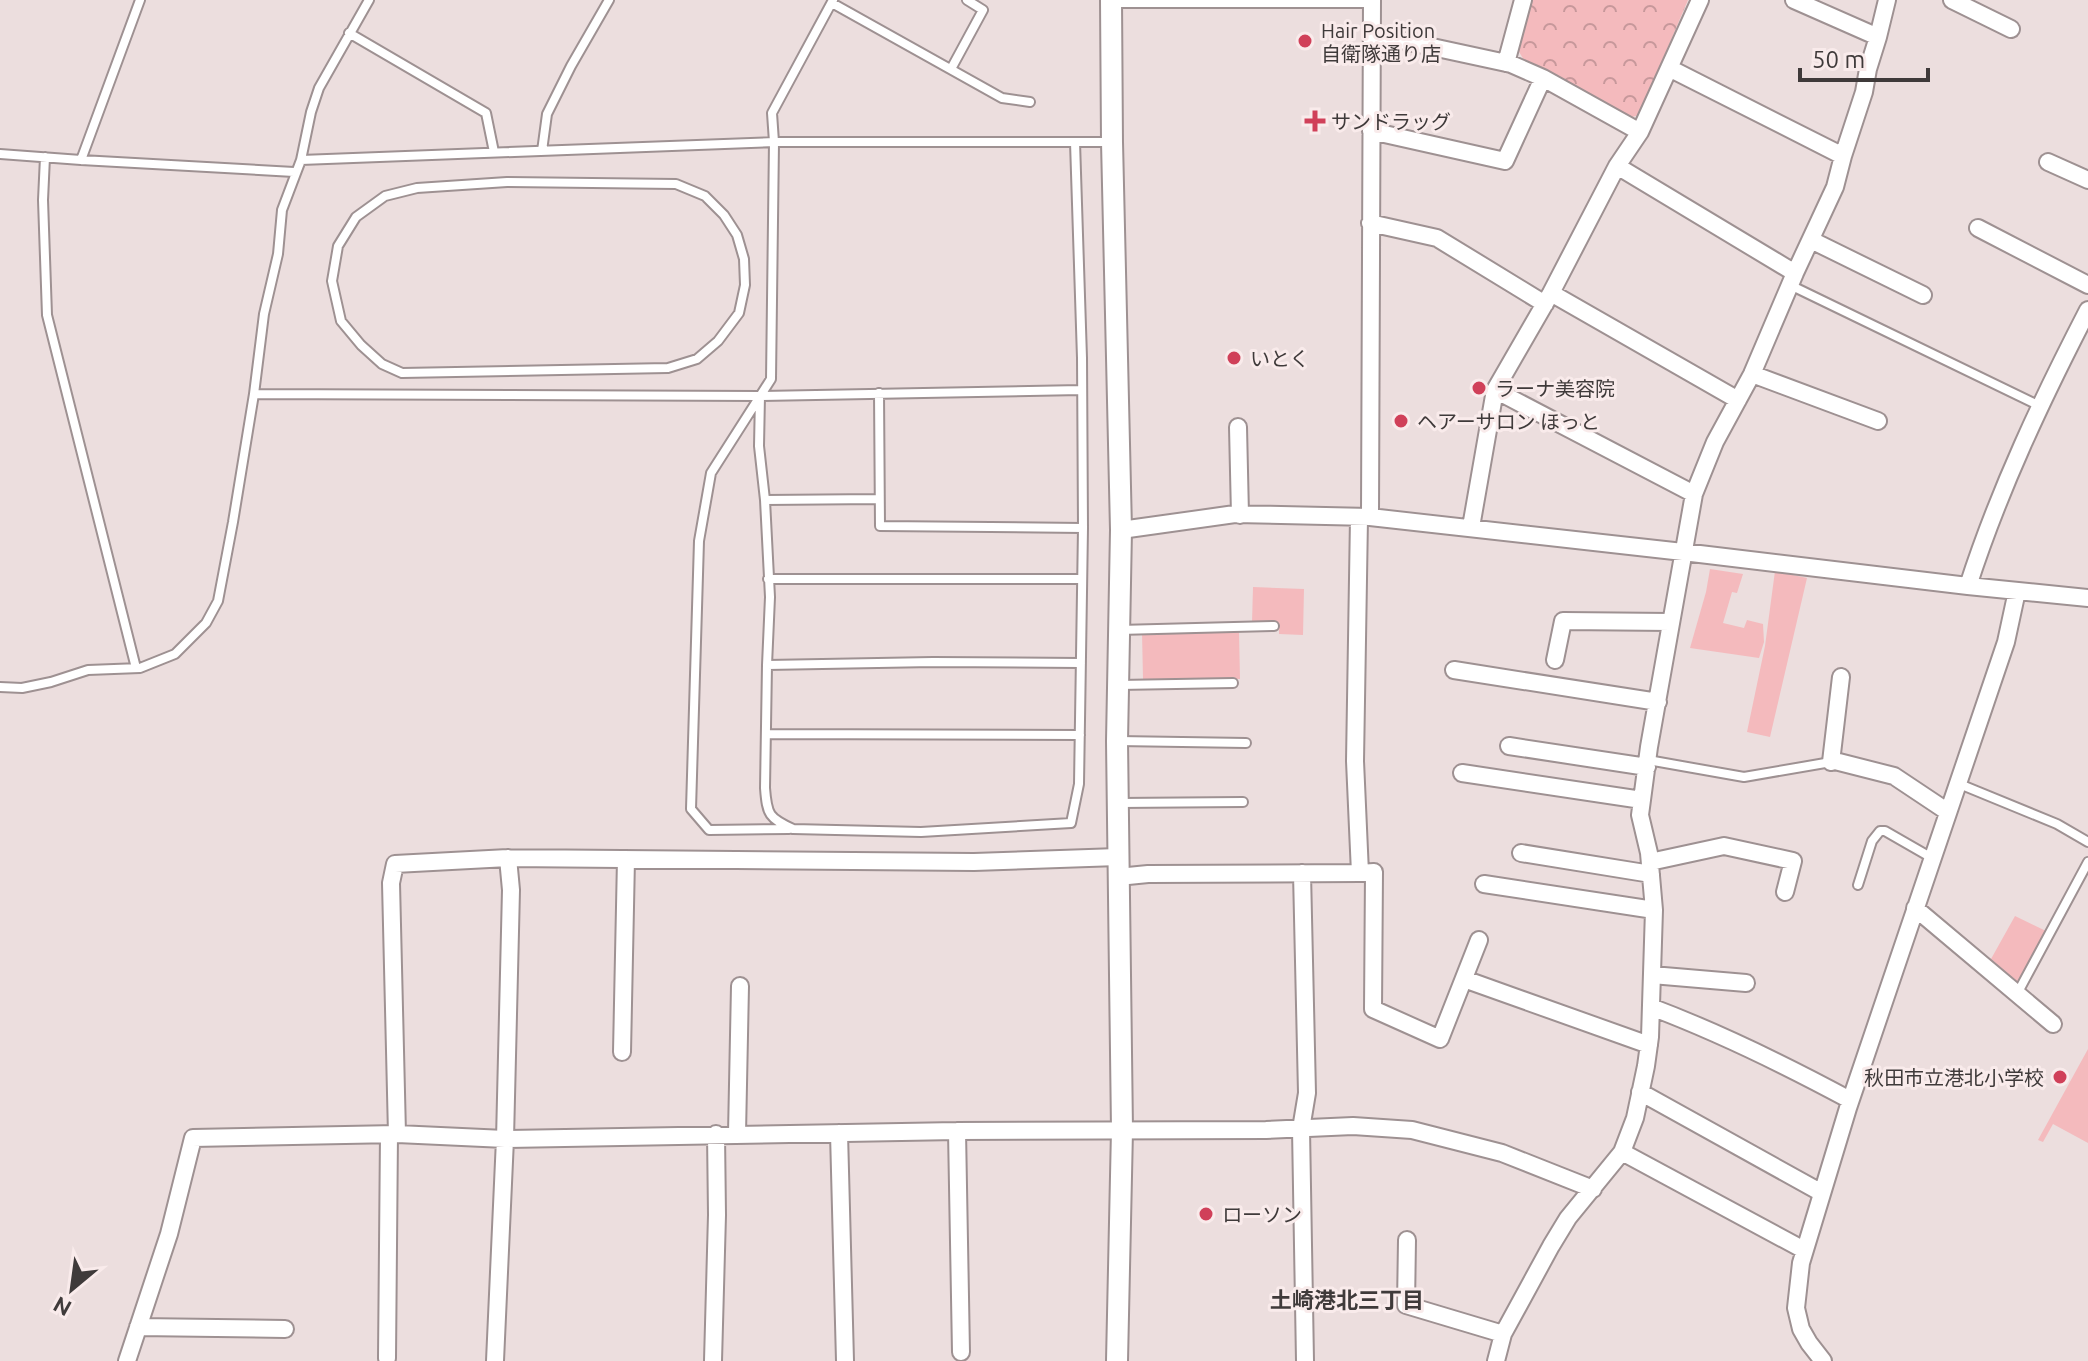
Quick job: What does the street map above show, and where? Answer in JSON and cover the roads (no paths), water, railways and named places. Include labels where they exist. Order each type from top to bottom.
[{"type":"street","points":[[1506,63],[1523,0]]},
{"type":"street","points":[[1471,527],[1495,390],[1548,298],[1617,166],[1640,132],[1700,0]]},
{"type":"street","points":[[1794,0],[1878,37]]},
{"type":"street","points":[[1496,1361],[1503,1334],[1568,1218],[1622,1152],[1635,1118],[1649,1045],[1654,910],[1640,815],[1694,494],[1715,442],[1752,374],[1835,187],[1864,92],[1887,0]]},
{"type":"street","points":[[1952,0],[2011,29]]},
{"type":"street","points":[[1111,1],[1121,530],[1117,741],[1122,1130],[1117,1361]]},
{"type":"street","points":[[1360,873],[1355,761],[1364,518],[1372,1]]},
{"type":"street","points":[[1372,34],[1506,63],[1543,78],[1640,132]]},
{"type":"street","points":[[1669,68],[1843,156]]},
{"type":"street","points":[[1371,131],[1505,161],[1543,78]]},
{"type":"street","points":[[2048,162],[2088,180]]},
{"type":"street","points":[[1617,166],[1793,279]]},
{"type":"street","points":[[1370,223],[1437,238],[1738,400]]},
{"type":"street","points":[[1978,228],[2088,285]]},
{"type":"street","points":[[1811,240],[1923,295]]},
{"type":"street","points":[[1968,586],[1979,552],[2040,406],[2088,310]]},
{"type":"street","points":[[1752,374],[1878,421]]},
{"type":"street","points":[[1495,390],[1694,494]]},
{"type":"street","points":[[1238,427],[1240,515]]},
{"type":"street","points":[[1121,530],[1240,515],[1364,518],[1471,527],[2088,598]]},
{"type":"street","points":[[1823,1361],[1801,1329],[1796,1308],[1804,1250],[1850,1100],[2006,642],[2017,591]]},
{"type":"street","points":[[1555,660],[1563,621],[1671,622]]},
{"type":"street","points":[[1454,670],[1658,702]]},
{"type":"street","points":[[1841,677],[1831,762],[1894,776],[1948,812]]},
{"type":"street","points":[[1509,746],[1647,763]]},
{"type":"street","points":[[1462,773],[1642,800]]},
{"type":"street","points":[[1521,853],[1650,868],[1724,846],[1793,861],[1785,892]]},
{"type":"street","points":[[495,1361],[505,1139],[511,890],[508,858]]},
{"type":"street","points":[[387,1358],[393,1134],[391,883],[395,864],[508,858],[974,862],[1118,867],[1148,874],[1374,872],[1373,1009],[1440,1039],[1479,940]]},
{"type":"street","points":[[622,1052],[626,859]]},
{"type":"street","points":[[1302,873],[1307,1093],[1301,1129],[1305,1361]]},
{"type":"street","points":[[1484,884],[1654,910]]},
{"type":"street","points":[[1915,908],[2053,1024]]},
{"type":"street","points":[[1652,975],[1746,983]]},
{"type":"street","points":[[1464,979],[1649,1045]]},
{"type":"street","points":[[737,1134],[740,986]]},
{"type":"street","points":[[1651,1007],[1780,1062],[1850,1100]]},
{"type":"street","points":[[1640,1092],[1822,1193]]},
{"type":"street","points":[[127,1361],[169,1234],[193,1138],[393,1134],[505,1139],[1353,1126],[1412,1130],[1502,1153],[1593,1189]]},
{"type":"street","points":[[957,1131],[961,1352]]},
{"type":"street","points":[[839,1133],[845,1361]]},
{"type":"street","points":[[713,1361],[716,1134]]},
{"type":"street","points":[[1622,1152],[1804,1250]]},
{"type":"street","points":[[1407,1240],[1406,1305],[1503,1334]]},
{"type":"street","points":[[138,1327],[285,1329]]},
{"type":"lane","points":[[81,160],[140,0]]},
{"type":"lane","points":[[542,151],[547,114],[609,0]]},
{"type":"lane","points":[[951,69],[983,10],[967,0]]},
{"type":"lane","points":[[0,687],[22,688],[88,670],[136,668],[175,654],[206,623],[218,601],[254,394],[264,314],[278,254],[282,210],[301,160],[319,88],[367,1]]},
{"type":"lane","points":[[1111,1],[1372,1]]},
{"type":"lane","points":[[1030,102],[1002,98],[832,2],[772,113],[771,379],[711,473],[699,541],[691,809],[709,830],[921,832],[1071,823],[1079,784],[1083,528],[1082,358],[1075,142]]},
{"type":"lane","points":[[349,33],[486,113],[494,152]]},
{"type":"lane","points":[[301,160],[774,142],[1112,142]]},
{"type":"lane","points":[[0,154],[294,172]]},
{"type":"lane","points":[[45,157],[43,200],[47,315],[136,668]]},
{"type":"lane","points":[[507,182],[676,184],[705,196],[724,215],[737,235],[744,259],[745,285],[739,313],[718,341],[697,359],[668,368],[402,373],[382,364],[341,321],[332,281],[338,246],[356,217],[385,196],[417,188],[507,182]]},
{"type":"lane","points":[[1793,279],[2040,406]]},
{"type":"lane","points":[[254,394],[760,396],[1081,390]]},
{"type":"lane","points":[[879,393],[880,526],[1083,528]]},
{"type":"lane","points":[[760,396],[759,446],[770,597],[766,806],[774,820],[793,829]]},
{"type":"lane","points":[[765,500],[879,499]]},
{"type":"lane","points":[[768,579],[1082,579]]},
{"type":"lane","points":[[1119,630],[1274,626]]},
{"type":"lane","points":[[767,665],[1081,663]]},
{"type":"lane","points":[[1118,685],[1233,683]]},
{"type":"lane","points":[[766,734],[1080,735]]},
{"type":"lane","points":[[1117,741],[1246,743]]},
{"type":"lane","points":[[1647,763],[1744,777],[1831,762]]},
{"type":"lane","points":[[1957,783],[2057,824],[2088,842]]},
{"type":"lane","points":[[1118,803],[1243,802]]},
{"type":"lane","points":[[1858,885],[1872,841],[1880,831],[1932,858]]},
{"type":"lane","points":[[2017,994],[2088,862]]},
{"type":"place","name":"Hair Position 自衛隊通り店","points":[[1305,41]]},
{"type":"place","name":"サンドラッグ","points":[[1315,121]]},
{"type":"place","name":"いとく","points":[[1234,358]]},
{"type":"place","name":"ラーナ美容院","points":[[1479,388]]},
{"type":"place","name":"ヘアーサロン ほっと","points":[[1401,421]]},
{"type":"place","name":"秋田市立港北小学校","points":[[2060,1077]]},
{"type":"place","name":"ローソン","points":[[1206,1214]]},
{"type":"district","name":"土崎港北三丁目","points":[[1347,1299]]}]
